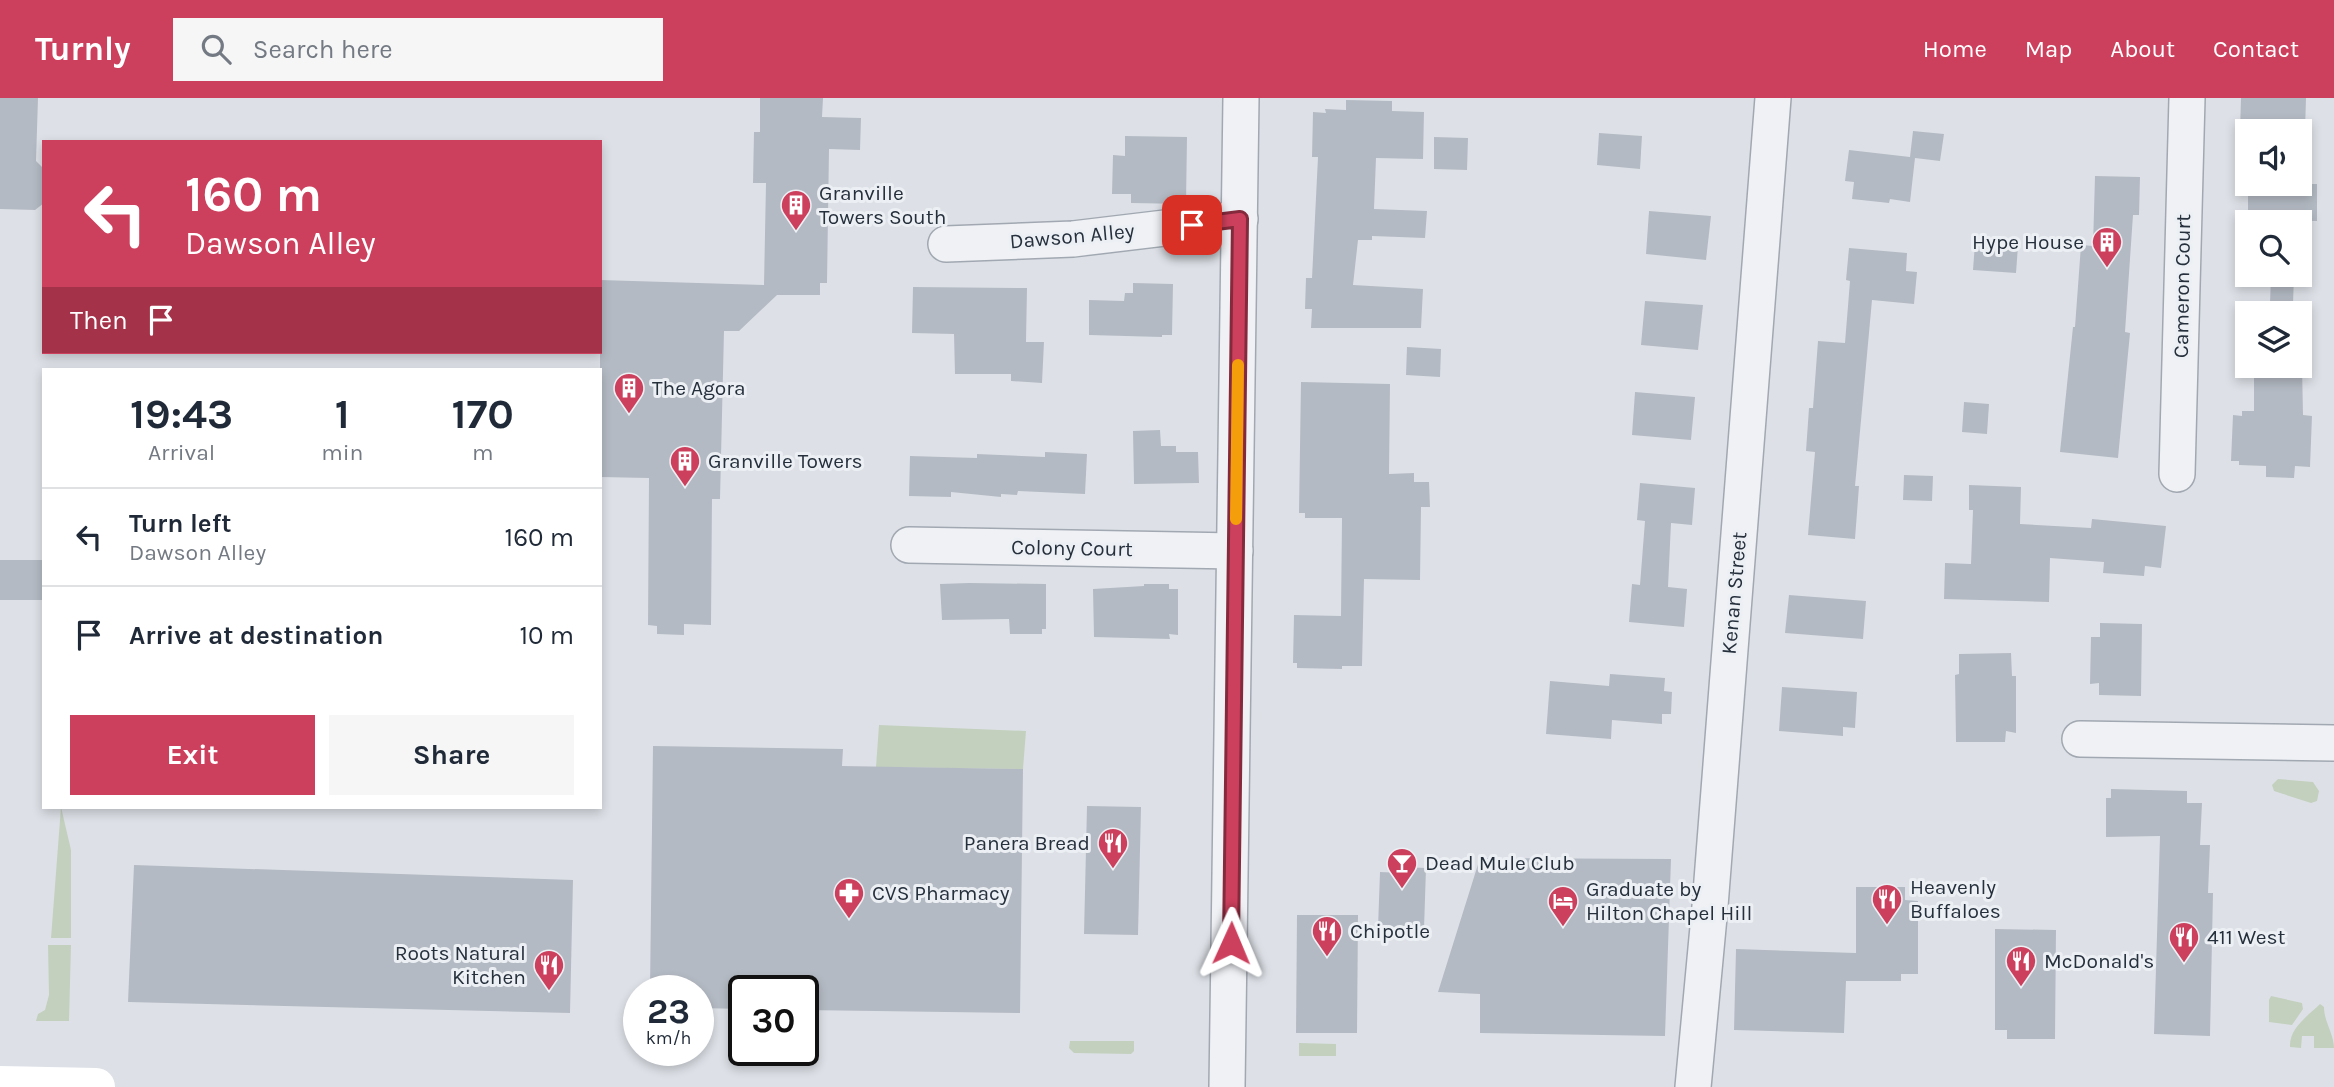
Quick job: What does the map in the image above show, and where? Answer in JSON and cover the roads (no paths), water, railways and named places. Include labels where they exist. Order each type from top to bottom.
[{"type":"main road","points":[[0,1085],[96,1087]]},
{"type":"street","points":[[1227,1087],[1241,98]]},
{"type":"street","name":"Kenan Street","points":[[1693,1087],[1710,906],[1773,98]]},
{"type":"street","name":"Cameron Court","points":[[2178,474],[2187,98]]},
{"type":"street","name":"Dawson Alley","points":[[946,244],[1073,239],[1240,219]]},
{"type":"street","name":"Colony Court","points":[[909,545],[1235,551]]},
{"type":"street","points":[[2080,739],[2334,743]]},
{"type":"place","name":"Granville Towers South","points":[[796,232]]},
{"type":"place","name":"Hype House","points":[[2107,269]]},
{"type":"place","name":"The Agora","points":[[629,415]]},
{"type":"place","name":"Granville Towers","points":[[685,488]]},
{"type":"place","name":"Panera Bread","points":[[1113,870]]},
{"type":"place","name":"Dead Mule Club","points":[[1402,890]]},
{"type":"place","name":"CVS Pharmacy","points":[[849,920]]},
{"type":"place","name":"Heavenly Buffaloes","points":[[1887,926]]},
{"type":"place","name":"Graduate by Hilton Chapel Hill","points":[[1563,928]]},
{"type":"place","name":"Chipotle","points":[[1327,958]]},
{"type":"place","name":"411 West","points":[[2184,964]]},
{"type":"place","name":"McDonald's","points":[[2021,988]]},
{"type":"place","name":"Roots Natural Kitchen","points":[[549,992]]}]
